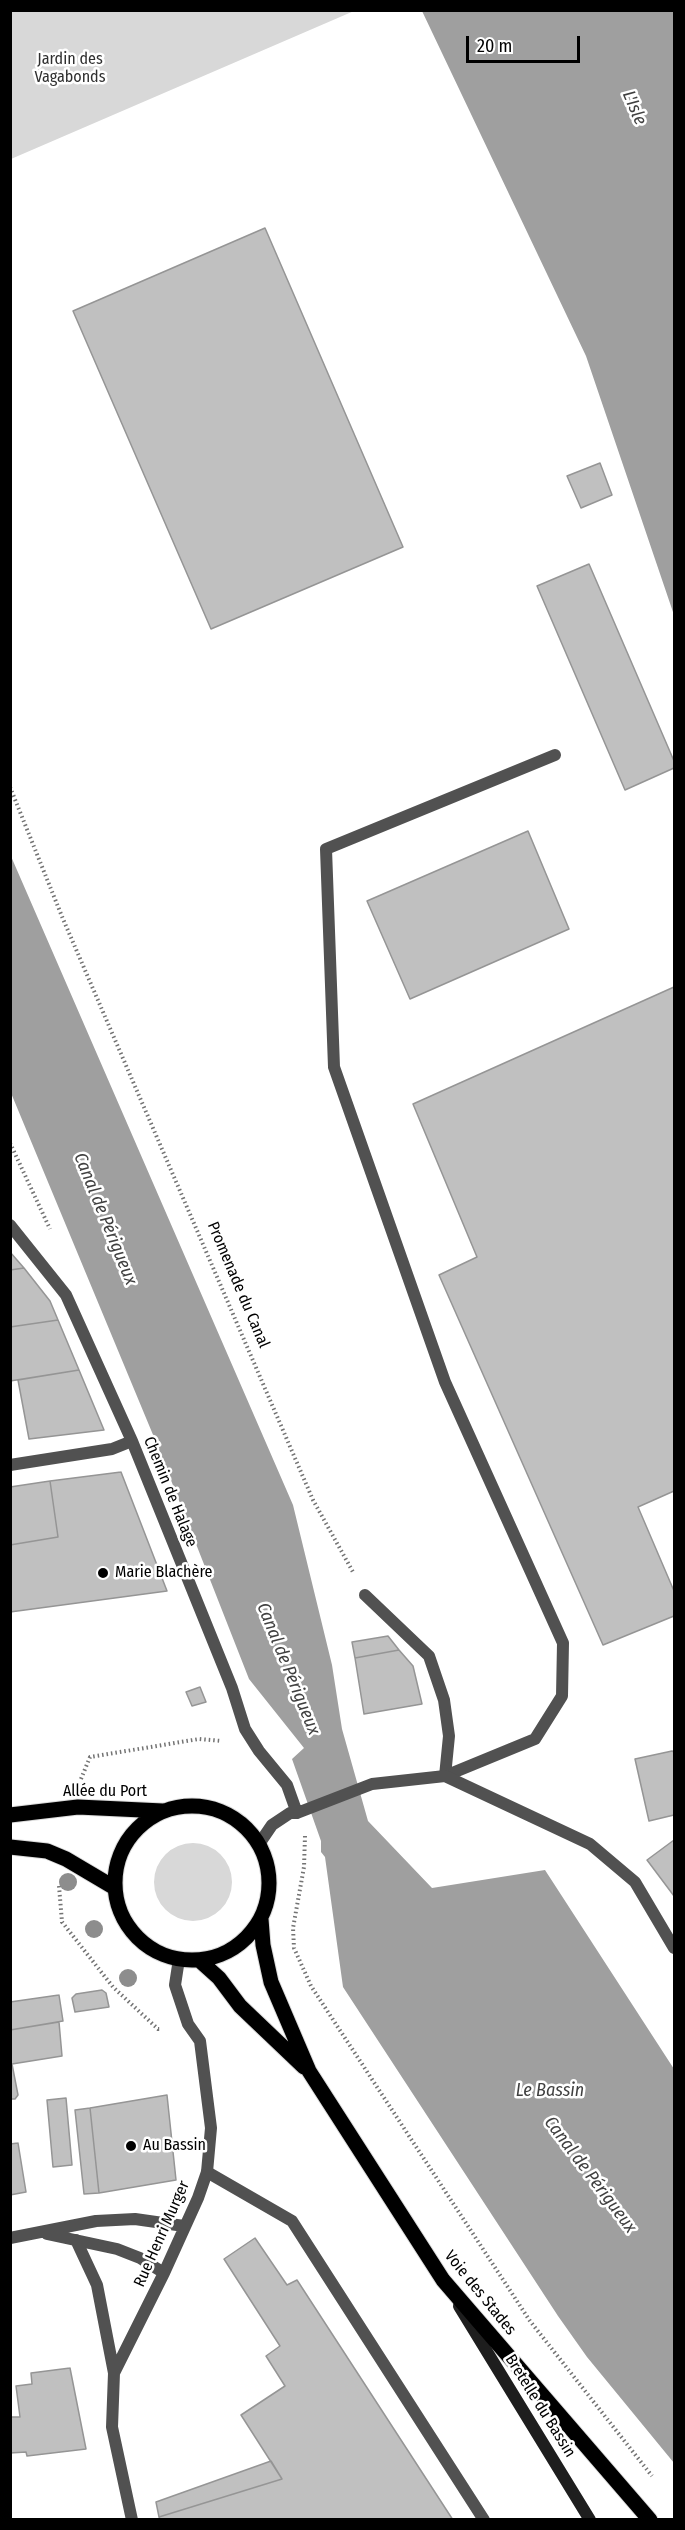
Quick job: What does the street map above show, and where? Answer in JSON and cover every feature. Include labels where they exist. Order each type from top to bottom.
[{"type":"main road","points":[[189,1806],[210,1808],[229,1815],[246,1828],[258,1844],[268,1868],[269,1894],[261,1919],[242,1942],[229,1951],[199,1960],[179,1959],[159,1953],[142,1942],[128,1927],[119,1908],[115,1888],[117,1864],[126,1842],[142,1823],[163,1811],[189,1806]]},
{"type":"main road","name":"Allée du Port","points":[[10,1815],[78,1807],[163,1811]]},
{"type":"main road","points":[[10,1847],[47,1851],[66,1859],[115,1888]]},
{"type":"main road","name":"Voie des Stades","points":[[261,1919],[263,1945],[271,1982],[309,2071],[443,2280],[650,2520]]},
{"type":"main road","name":"Voie des Stades","points":[[199,1960],[219,1978],[240,2006],[309,2071]]},
{"type":"main road","name":"Bretelle du Bassin","points":[[443,2280],[590,2520]]},
{"type":"street","points":[[258,1844],[272,1825],[297,1812],[372,1784],[445,1776],[535,1739],[562,1696],[563,1643],[445,1382],[334,1067],[326,849],[555,754]]},
{"type":"street","name":"Chemin de Halage","points":[[10,1225],[66,1295],[132,1442],[227,1677],[244,1729],[287,1785],[297,1812]]},
{"type":"street","points":[[10,1465],[112,1449],[132,1442]]},
{"type":"street","points":[[365,1595],[429,1656],[444,1700],[448,1736],[445,1776]]},
{"type":"street","points":[[445,1776],[590,1845],[635,1882],[675,1948]]},
{"type":"street","name":"Rue Henri Murger","points":[[132,2520],[112,2427],[114,2373],[164,2273],[198,2198],[207,2172],[211,2128],[200,2041],[188,2024],[175,1985],[179,1959]]},
{"type":"street","points":[[207,2172],[292,2220],[484,2520]]},
{"type":"street","points":[[10,2238],[96,2221],[135,2219],[184,2226]]},
{"type":"street","points":[[41,2233],[117,2249],[140,2258],[164,2273]]},
{"type":"street","points":[[76,2240],[97,2285],[114,2373]]},
{"type":"path","name":"Promenade du Canal","points":[[10,787],[63,919],[313,1500],[365,1595]]},
{"type":"path","points":[[78,1807],[81,1780],[90,1757],[199,1739],[222,1742]]},
{"type":"path","points":[[297,1812],[305,1840]]},
{"type":"path","points":[[297,1812],[305,1840],[304,1867],[293,1928],[294,1948],[311,1986],[530,2321],[653,2477]]},
{"type":"path","points":[[66,1859],[59,1886],[62,1922],[113,1987],[158,2029],[188,2024]]},
{"type":"path","points":[[271,1982],[294,1948]]},
{"type":"green space","name":"Jardin des Vagabonds","points":[[11,10],[354,10],[354,11],[11,159]]},
{"type":"green space","points":[[193,1843],[208,1846],[221,1854],[229,1867],[232,1882],[229,1897],[221,1910],[208,1918],[193,1921],[178,1918],[165,1910],[157,1897],[154,1882],[157,1867],[165,1854],[178,1846]]},
{"type":"water","name":"L'Isle","points":[[422,11],[674,11],[674,615],[586,356]]},
{"type":"water","points":[[10,854],[293,1505],[332,1665],[342,1729],[368,1821],[432,1888],[545,1870],[674,2069],[674,2463],[587,2357],[558,2316],[343,1987],[325,1857],[321,1852],[321,1841],[292,1759],[304,1748],[249,1679],[156,1442],[11,1093]]},
{"type":"building","points":[[265,228],[403,547],[211,629],[73,311]]},
{"type":"building","points":[[600,463],[612,495],[581,508],[567,476]]},
{"type":"building","points":[[589,564],[674,761],[674,768],[625,790],[537,586]]},
{"type":"building","points":[[528,831],[569,929],[410,999],[367,901]]},
{"type":"building","points":[[674,987],[674,1491],[638,1507],[674,1591],[674,1616],[603,1645],[439,1275],[477,1257],[413,1104]]},
{"type":"building","points":[[10,1252],[24,1268],[10,1270]]},
{"type":"building","points":[[24,1268],[50,1301],[58,1320],[10,1327],[10,1270]]},
{"type":"building","points":[[58,1320],[79,1370],[10,1381],[10,1327]]},
{"type":"building","points":[[79,1370],[104,1430],[29,1439],[18,1380]]},
{"type":"building","points":[[121,1472],[167,1591],[10,1612],[10,1545],[58,1537],[50,1481]]},
{"type":"building","points":[[50,1481],[58,1537],[10,1545],[10,1487]]},
{"type":"building","points":[[388,1636],[399,1650],[355,1658],[352,1642]]},
{"type":"building","points":[[399,1650],[413,1666],[422,1704],[364,1714],[355,1658]]},
{"type":"building","points":[[200,1687],[206,1702],[192,1706],[186,1692]]},
{"type":"building","points":[[674,1752],[674,1815],[649,1821],[635,1759]]},
{"type":"building","points":[[674,1840],[674,1896],[647,1860]]},
{"type":"building","points":[[102,1990],[106,1993],[109,2007],[75,2012],[72,1998],[76,1994]]},
{"type":"building","points":[[59,1995],[63,2021],[10,2030],[10,2002]]},
{"type":"building","points":[[59,2022],[62,2056],[12,2064],[18,2095],[15,2099],[10,2099],[10,2030]]},
{"type":"building","points":[[167,2095],[176,2180],[99,2193],[90,2108]]},
{"type":"building","points":[[66,2098],[72,2165],[53,2167],[47,2100]]},
{"type":"building","points":[[90,2108],[99,2193],[84,2194],[75,2110]]},
{"type":"building","points":[[18,2143],[26,2192],[10,2195],[10,2144]]},
{"type":"building","points":[[255,2238],[287,2285],[297,2280],[453,2520],[160,2520],[159,2517],[282,2479],[241,2415],[285,2386],[266,2356],[280,2346],[224,2259]]},
{"type":"building","points":[[70,2368],[86,2449],[27,2456],[26,2452],[10,2453],[10,2417],[20,2417],[16,2386],[32,2384],[31,2373]]},
{"type":"building","points":[[271,2461],[282,2479],[159,2517],[156,2502]]},
{"type":"place","name":"Marie Blachère","points":[[103,1573]]},
{"type":"place","name":"Au Bassin","points":[[131,2146]]},
{"type":"water label","name":"Canal de Périgueux","points":[[105,1219]]},
{"type":"water label","name":"Canal de Périgueux","points":[[288,1669]]},
{"type":"water label","name":"Le Bassin","points":[[550,2091]]},
{"type":"water label","name":"Canal de Périgueux","points":[[590,2175]]}]
